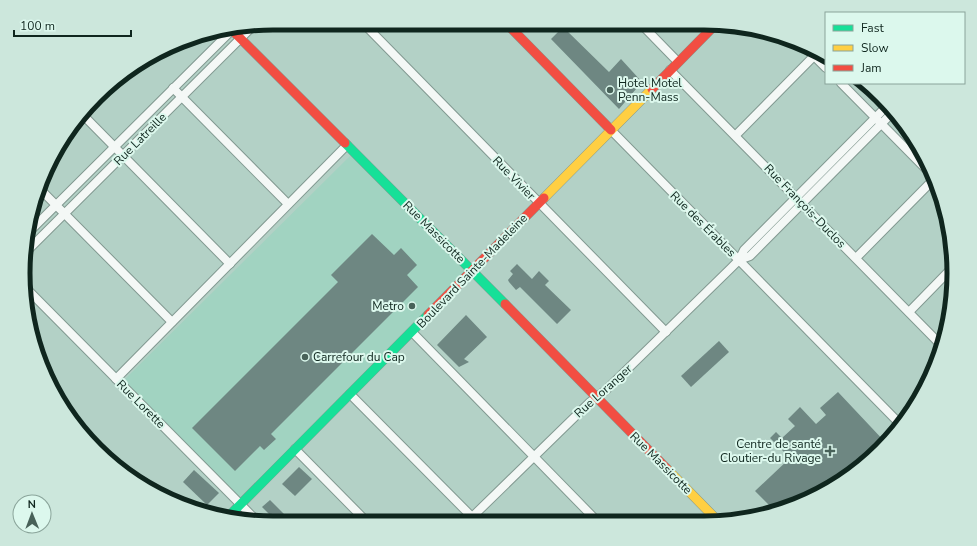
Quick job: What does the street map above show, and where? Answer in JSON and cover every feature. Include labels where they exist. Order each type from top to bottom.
[{"type":"street","name":"Rue Vivier","points":[[370,30],[666,332]]},
{"type":"street","name":"Rue des Érables","points":[[513,30],[897,421]]},
{"type":"street","points":[[647,30],[678,62]]},
{"type":"street","name":"Boulevard Sainte-Madeleine","points":[[233,512],[710,30]]},
{"type":"street","name":"Rue Latreille","points":[[32,246],[248,32]]},
{"type":"street","name":"Rue Massicotte","points":[[235,33],[713,515]]},
{"type":"street","name":"Rue Latreille","points":[[35,226],[227,35]]},
{"type":"street","points":[[736,135],[814,56]]},
{"type":"street","points":[[815,57],[825,67]]},
{"type":"street","name":"Rue François-Duclos","points":[[670,70],[736,135],[937,341]]},
{"type":"street","points":[[842,84],[920,163]]},
{"type":"street","points":[[173,88],[288,204]]},
{"type":"street","name":"Rue Loranger","points":[[799,200],[884,109]]},
{"type":"street","name":"Rue Loranger","points":[[476,516],[533,457],[589,403],[606,390],[740,260],[744,250],[889,116]]},
{"type":"street","points":[[86,118],[230,264]]},
{"type":"street","points":[[116,379],[347,145]]},
{"type":"street","points":[[856,258],[930,183]]},
{"type":"street","points":[[44,193],[172,322]]},
{"type":"street","points":[[909,312],[947,273]]},
{"type":"street","name":"Rue Lorette","points":[[31,293],[251,515]]},
{"type":"street","points":[[412,332],[592,516]]},
{"type":"street","points":[[350,394],[468,516]]},
{"type":"street","points":[[295,449],[361,516]]},
{"type":"shaded area","points":[[352,154],[470,275],[239,505],[121,383]]},
{"type":"building","points":[[560,30],[566,30],[609,72],[621,59],[642,82],[619,109],[551,39]]},
{"type":"building","name":"Carrefour du Cap","points":[[372,234],[394,255],[401,248],[417,265],[407,275],[418,287],[271,434],[276,439],[264,450],[260,446],[235,471],[192,428],[338,282],[331,275]]},
{"type":"building","points":[[517,264],[532,279],[539,271],[549,281],[545,285],[571,310],[557,324],[520,287],[516,290],[509,282],[508,280],[513,274],[510,271]]},
{"type":"building","points":[[466,315],[487,337],[464,359],[469,362],[459,367],[437,345]]},
{"type":"building","points":[[719,341],[729,352],[691,387],[681,376]]},
{"type":"building","name":"Centre de santé Cloutier-du Rivage","points":[[838,392],[882,439],[852,466],[826,483],[797,498],[771,507],[755,491],[790,458],[770,438],[776,432],[782,438],[795,426],[788,419],[800,407],[816,424],[826,415],[820,408]]},
{"type":"building","points":[[299,467],[312,479],[295,496],[282,484]]},
{"type":"building","points":[[194,470],[219,493],[207,505],[183,482]]},
{"type":"building","points":[[270,500],[286,516],[271,516],[262,507]]},
{"type":"traffic: fast","points":[[345,143],[505,304]]},
{"type":"traffic: fast","points":[[233,512],[428,315]]},
{"type":"traffic: slow","points":[[544,198],[652,89]]},
{"type":"traffic: slow","points":[[667,469],[713,515]]},
{"type":"traffic: jam","points":[[513,30],[611,130]]},
{"type":"traffic: jam","points":[[652,89],[710,30]]},
{"type":"traffic: jam","points":[[235,33],[345,143]]},
{"type":"traffic: jam","points":[[428,315],[544,198]]},
{"type":"traffic: jam","points":[[505,304],[667,469]]},
{"type":"place","name":"Hotel Motel Penn-Mass","points":[[610,90]]},
{"type":"place","name":"Metro","points":[[412,306]]},
{"type":"place","name":"Carrefour du Cap","points":[[305,357]]},
{"type":"place","name":"Centre de santé Cloutier-du Rivage","points":[[830,451]]}]
